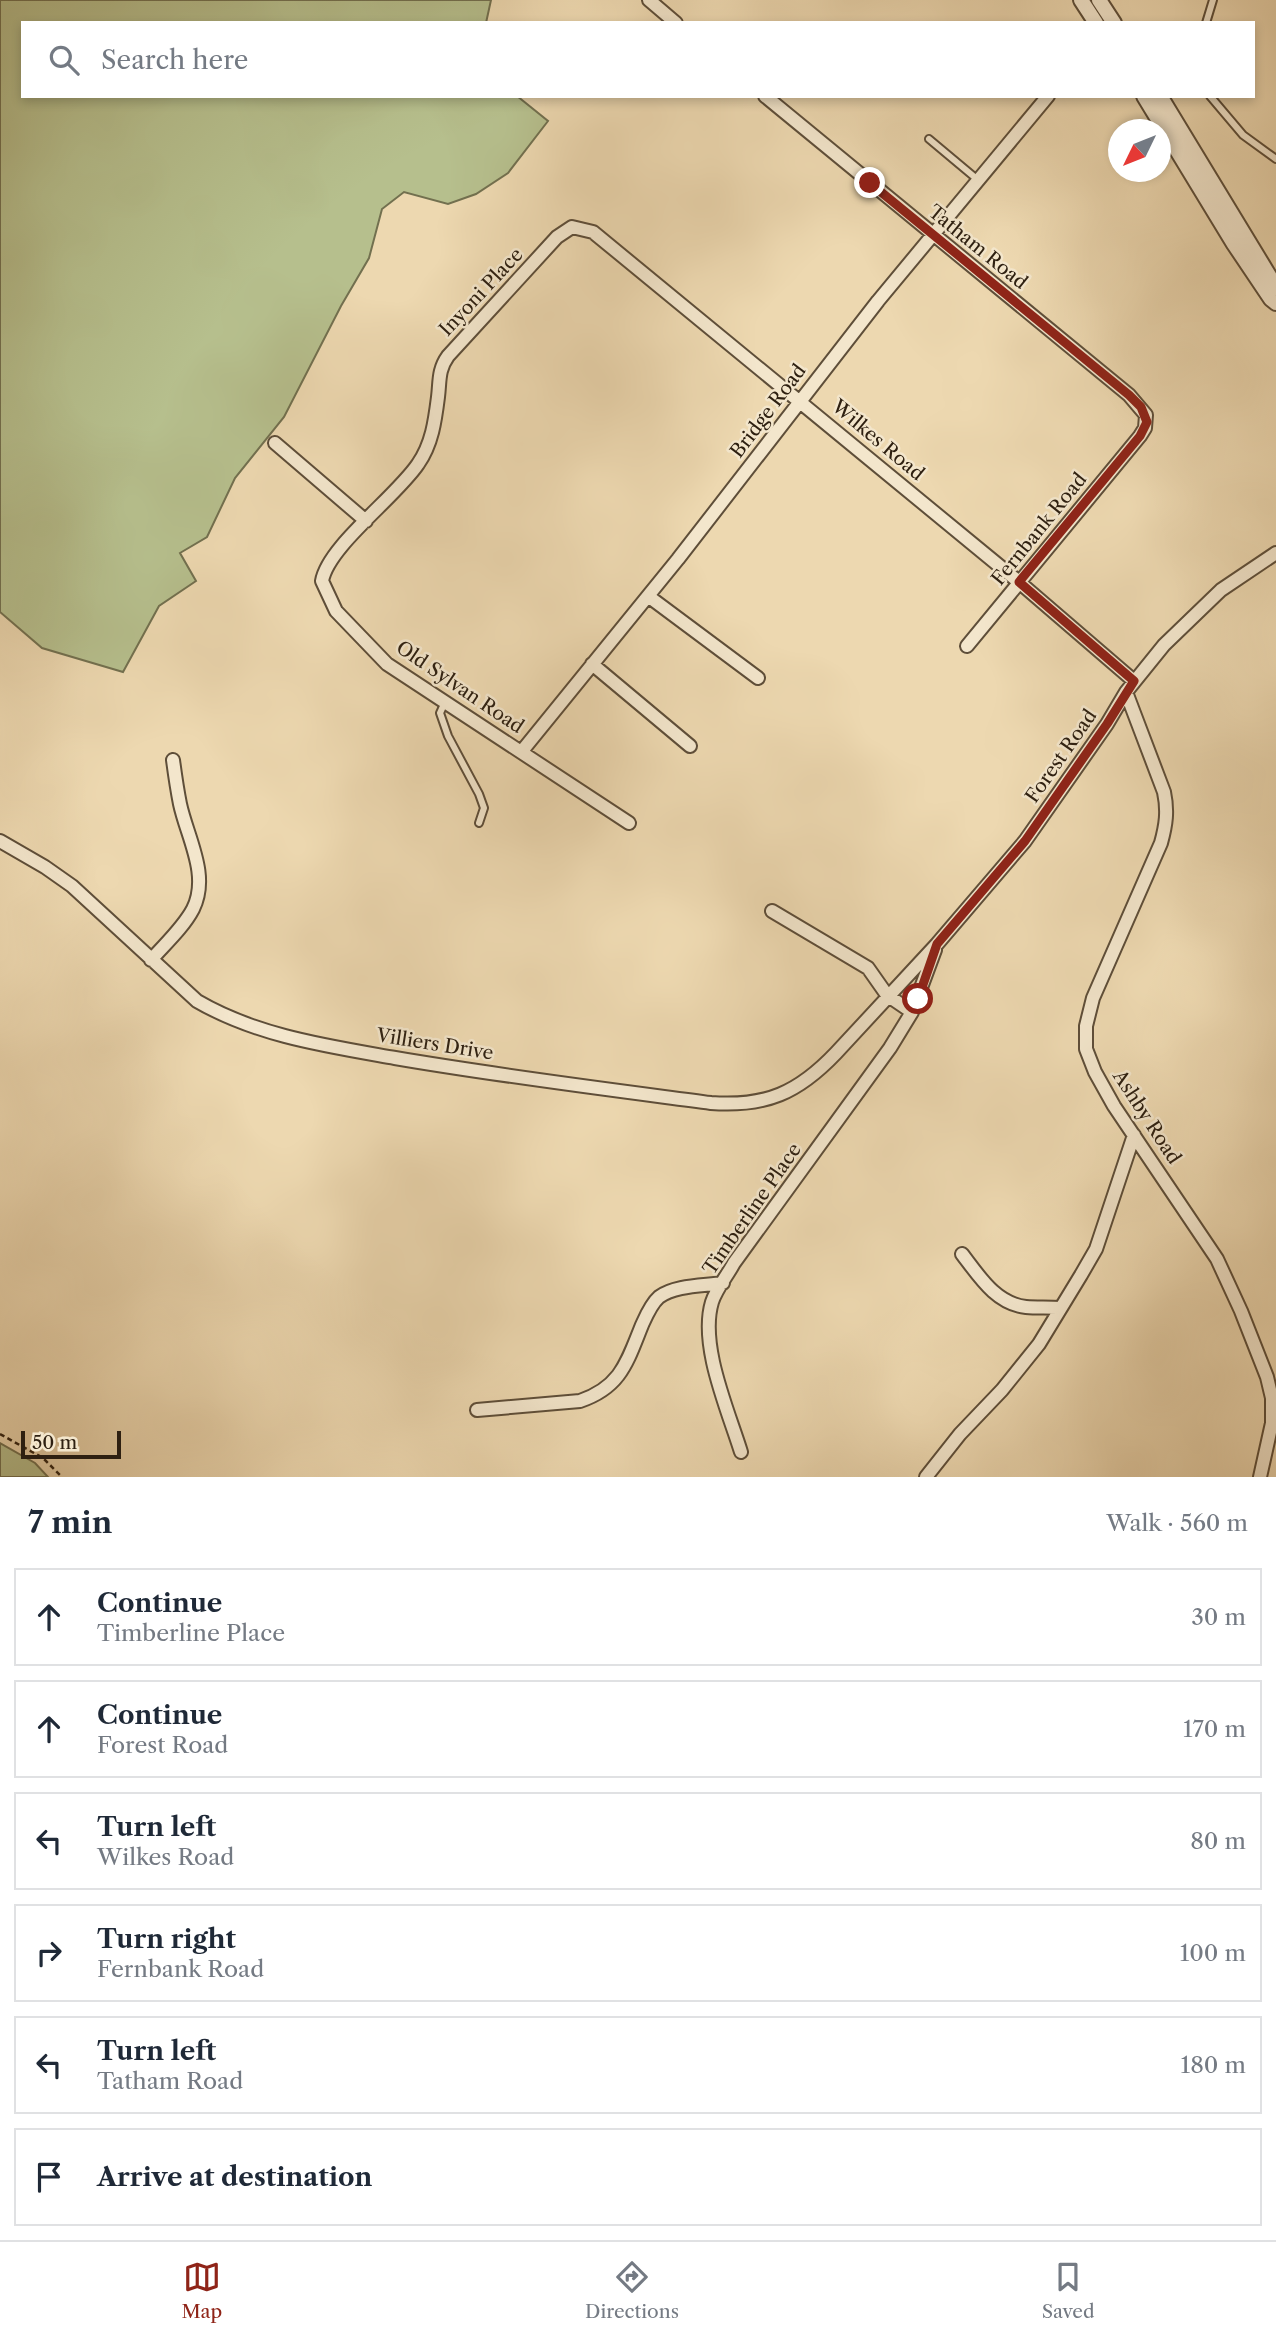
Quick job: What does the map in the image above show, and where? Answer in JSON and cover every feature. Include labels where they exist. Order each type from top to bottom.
[{"type":"street","points":[[649,0],[674,21]]},
{"type":"street","points":[[1082,0],[1095,21]]},
{"type":"street","points":[[1099,0],[1111,21]]},
{"type":"street","name":"Tatham Road","points":[[767,98],[1141,407],[1147,422],[1140,436]]},
{"type":"street","name":"Bridge Road","points":[[522,751],[648,596],[933,234],[1046,98]]},
{"type":"street","points":[[1145,98],[1234,244],[1270,299],[1276,303]]},
{"type":"street","points":[[1161,98],[1276,287]]},
{"type":"street","name":"Inyoni Place","points":[[339,550],[407,479],[427,449],[435,420],[439,375],[442,365],[455,346],[492,310],[557,237],[572,227],[593,232]]},
{"type":"street","name":"Wilkes Road","points":[[593,232],[1019,582],[1130,687]]},
{"type":"street","name":"Fernbank Road","points":[[967,646],[1140,436]]},
{"type":"street","points":[[275,443],[366,521]]},
{"type":"street","name":"Old Sylvan Road","points":[[339,550],[328,562],[322,581],[337,611],[387,664],[629,823]]},
{"type":"street","name":"Forest Road","points":[[887,995],[937,944],[1025,841],[1130,687],[1164,645],[1221,590],[1276,553]]},
{"type":"street","points":[[648,596],[758,678]]},
{"type":"street","points":[[592,664],[690,746]]},
{"type":"street","name":"Ashby Road","points":[[1130,687],[1164,792],[1166,824],[1161,843],[1093,998],[1086,1026],[1086,1049],[1095,1073],[1114,1106],[1217,1259],[1241,1311],[1267,1377],[1272,1398],[1272,1423],[1260,1477]]},
{"type":"street","points":[[151,960],[181,927],[193,910],[197,896],[195,855],[180,805],[173,760]]},
{"type":"street","name":"Villiers Drive","points":[[0,841],[72,886],[197,1001],[218,1013],[284,1036],[426,1063],[735,1105],[772,1099],[807,1079],[836,1053],[887,995]]},
{"type":"street","points":[[772,911],[868,968],[887,995],[912,1012]]},
{"type":"street","name":"Timberline Place","points":[[741,1452],[714,1364],[709,1317],[713,1299],[734,1263],[890,1048],[912,1012],[937,944]]},
{"type":"street","points":[[926,1477],[1039,1344],[1096,1249],[1135,1135]]},
{"type":"street","points":[[962,1254],[986,1285],[1004,1301],[1025,1307],[1060,1308]]},
{"type":"street","points":[[477,1410],[580,1401],[607,1389],[624,1369],[644,1321],[659,1297],[681,1289],[723,1283]]},
{"type":"lane","points":[[1207,21],[1213,0]]},
{"type":"lane","points":[[1212,98],[1243,135],[1276,159]]},
{"type":"lane","points":[[929,139],[978,180]]},
{"type":"lane","points":[[445,702],[440,713],[448,736],[480,794],[484,808],[479,824]]},
{"type":"path","points":[[0,1434],[43,1458],[62,1477]]},
{"type":"green space","points":[[0,0],[491,0],[486,21],[21,21],[21,98],[519,98],[548,121],[508,173],[476,194],[448,204],[404,192],[382,209],[369,258],[284,417],[235,478],[207,537],[180,553],[196,581],[159,606],[123,672],[42,648],[0,612]]},
{"type":"green space","points":[[0,1443],[35,1463],[48,1477],[0,1477]]},
{"type":"route","points":[[870,183],[1129,395],[1141,407],[1147,422],[1140,436],[1019,582],[1134,681],[1025,841],[937,944],[918,999]]}]
